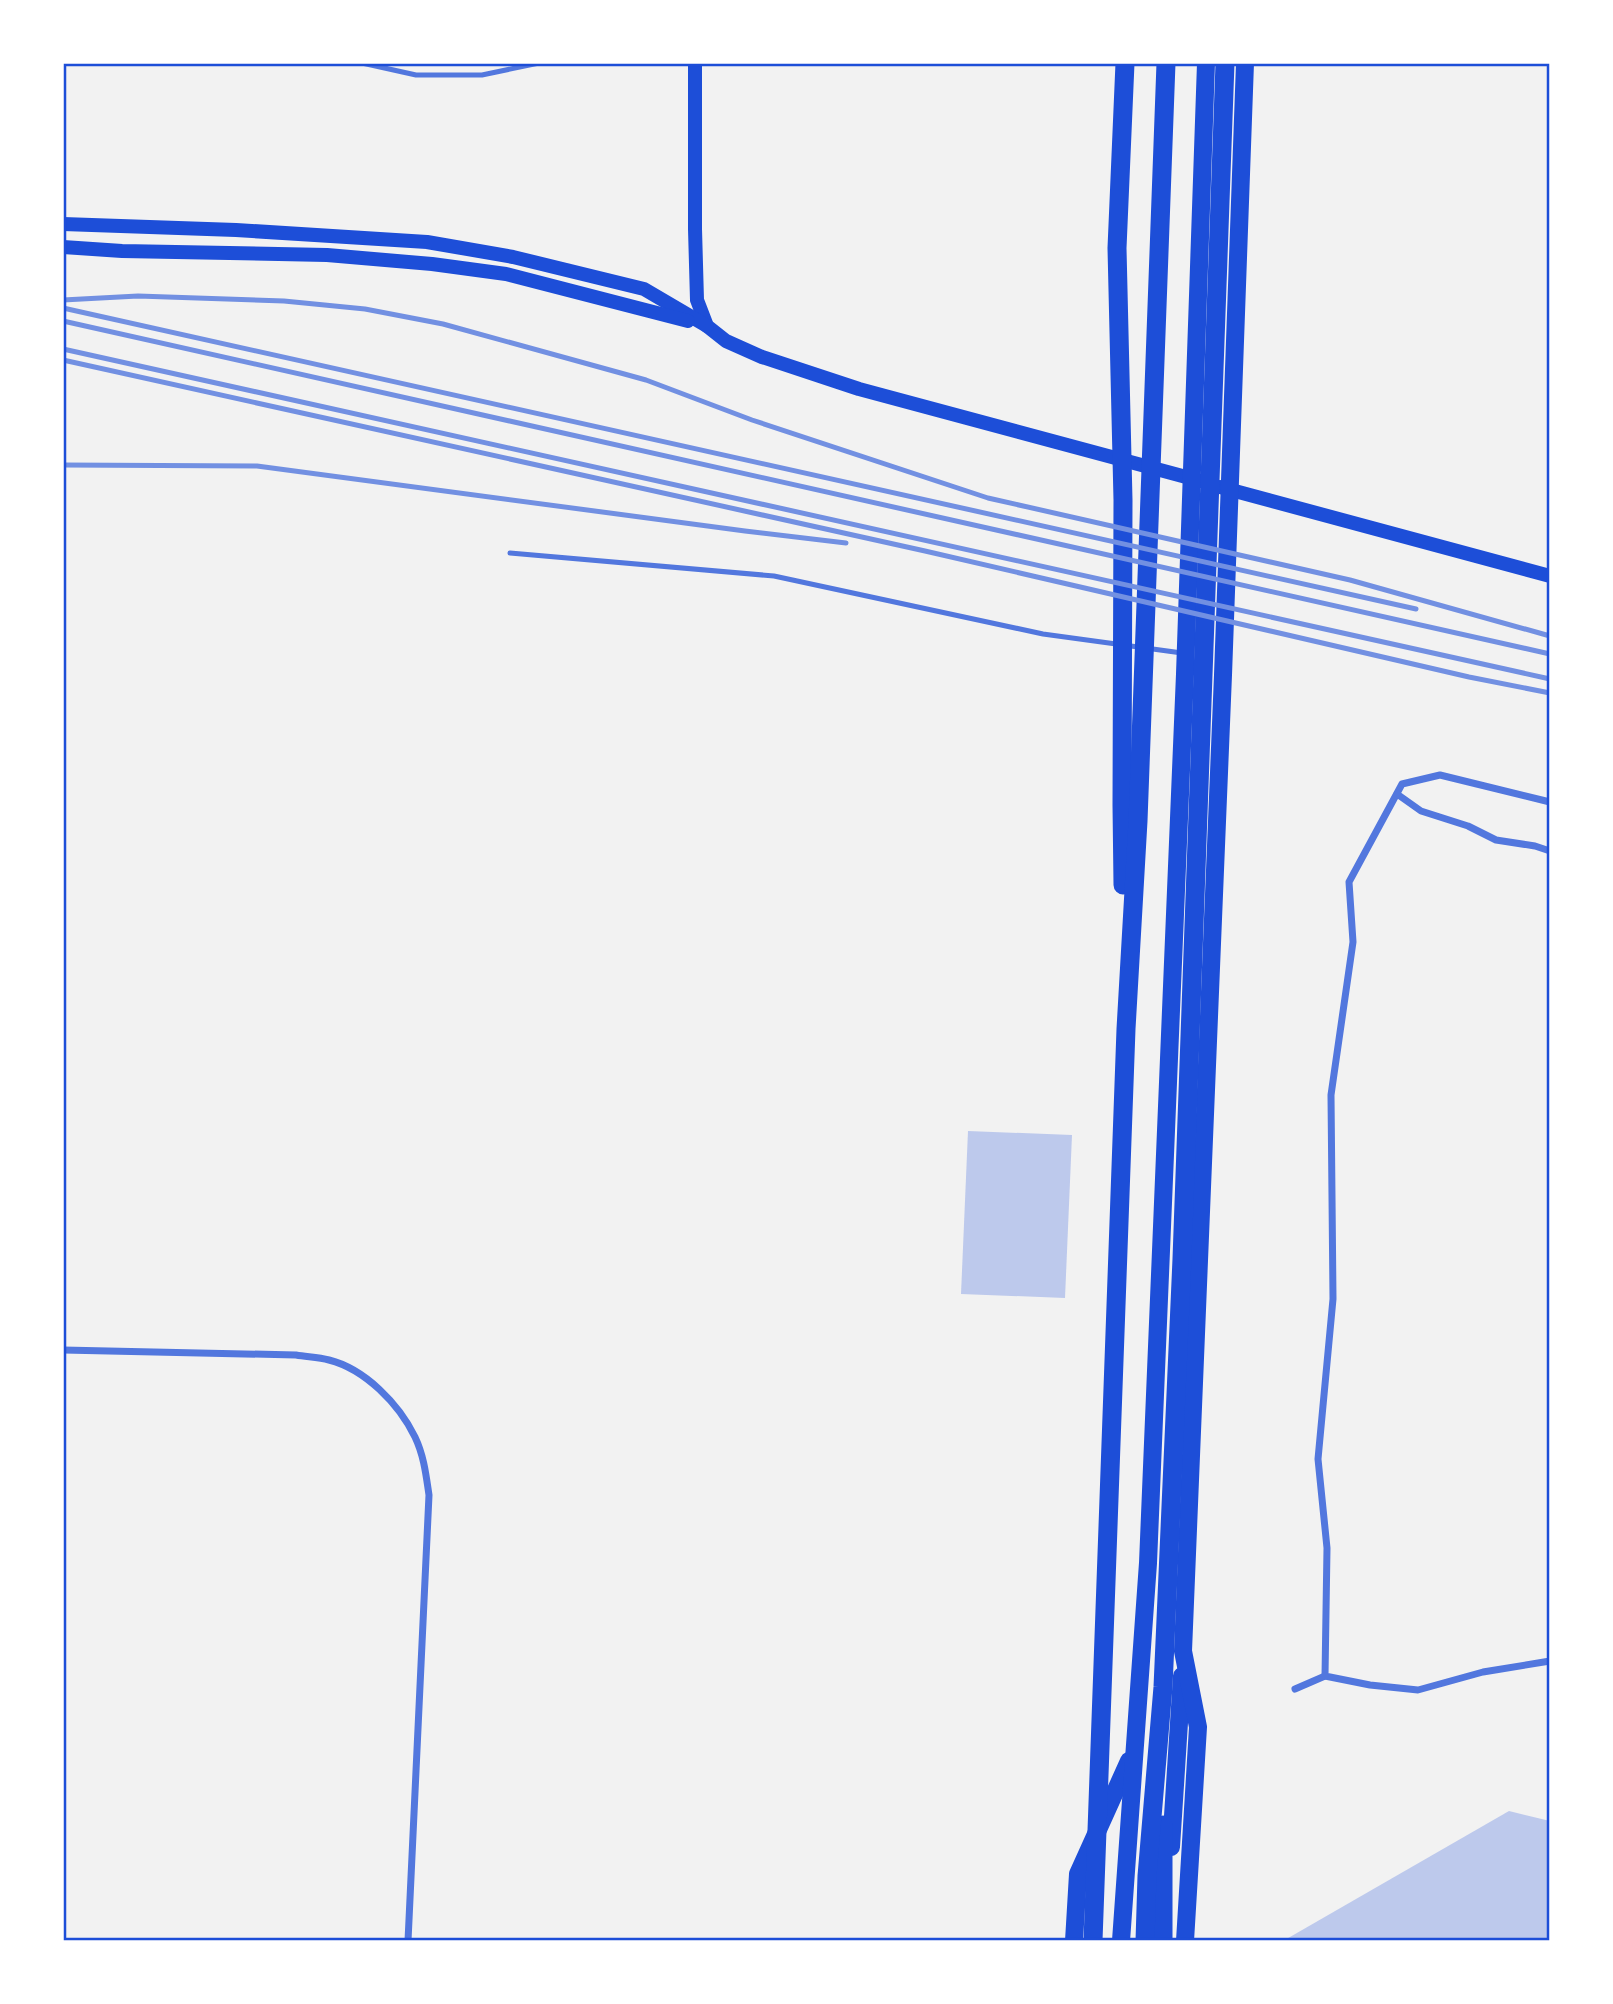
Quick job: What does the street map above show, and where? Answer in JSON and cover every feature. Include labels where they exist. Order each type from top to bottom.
[{"type":"highway","points":[[1125,63],[1117,248],[1123,500],[1122,805],[1126,1029]]},
{"type":"highway","points":[[1093,1941],[1126,1029],[1139,821],[1166,63]]},
{"type":"highway","points":[[1145,1941],[1147,1876],[1163,1687],[1182,1259],[1225,63]]},
{"type":"highway","points":[[1163,1687],[1164,1941]]},
{"type":"main road","points":[[695,63],[697,300],[707,326]]},
{"type":"main road","points":[[1121,1941],[1149,1549],[1206,63]]},
{"type":"main road","points":[[1164,1941],[1183,1651],[1223,689],[1245,63]]},
{"type":"main road","points":[[63,224],[236,230],[427,242],[513,257],[644,289],[707,326],[726,341],[786,365],[859,389],[1550,576]]},
{"type":"main road","points":[[63,247],[122,251],[327,255],[432,264],[506,274],[707,326]]},
{"type":"main road","points":[[1183,1651],[1198,1727],[1185,1941]]},
{"type":"main road","points":[[1074,1941],[1078,1874],[1135,1748]]},
{"type":"street","points":[[1325,1676],[1327,1548],[1318,1459],[1333,1299],[1331,1095],[1353,942],[1349,882],[1402,784],[1440,775],[1550,802]]},
{"type":"street","points":[[1396,794],[1421,811],[1468,826],[1496,840],[1535,845],[1550,850]]},
{"type":"street","points":[[63,1350],[296,1355],[330,1360],[362,1374],[396,1407],[415,1437],[425,1467],[429,1495],[408,1941]]},
{"type":"street","points":[[1295,1689],[1325,1676],[1370,1685],[1418,1690],[1483,1672],[1550,1661]]},
{"type":"lane","points":[[362,63],[416,75],[482,75],[538,63]]},
{"type":"lane","points":[[510,553],[774,576],[1043,634],[1185,654]]},
{"type":"building","points":[[968,1131],[1072,1135],[1065,1298],[961,1294]]},
{"type":"building","points":[[1509,1811],[1550,1821],[1550,1941],[1283,1941]]},
{"type":"railway","points":[[63,300],[138,296],[284,301],[365,309],[443,324],[646,380],[752,420],[988,498],[1350,580],[1550,636]]},
{"type":"railway","points":[[63,308],[1416,609]]},
{"type":"railway","points":[[63,321],[1550,654]]},
{"type":"railway","points":[[63,349],[1550,679]]},
{"type":"railway","points":[[63,360],[1550,693]]},
{"type":"railway","points":[[63,465],[257,466],[846,543]]}]
